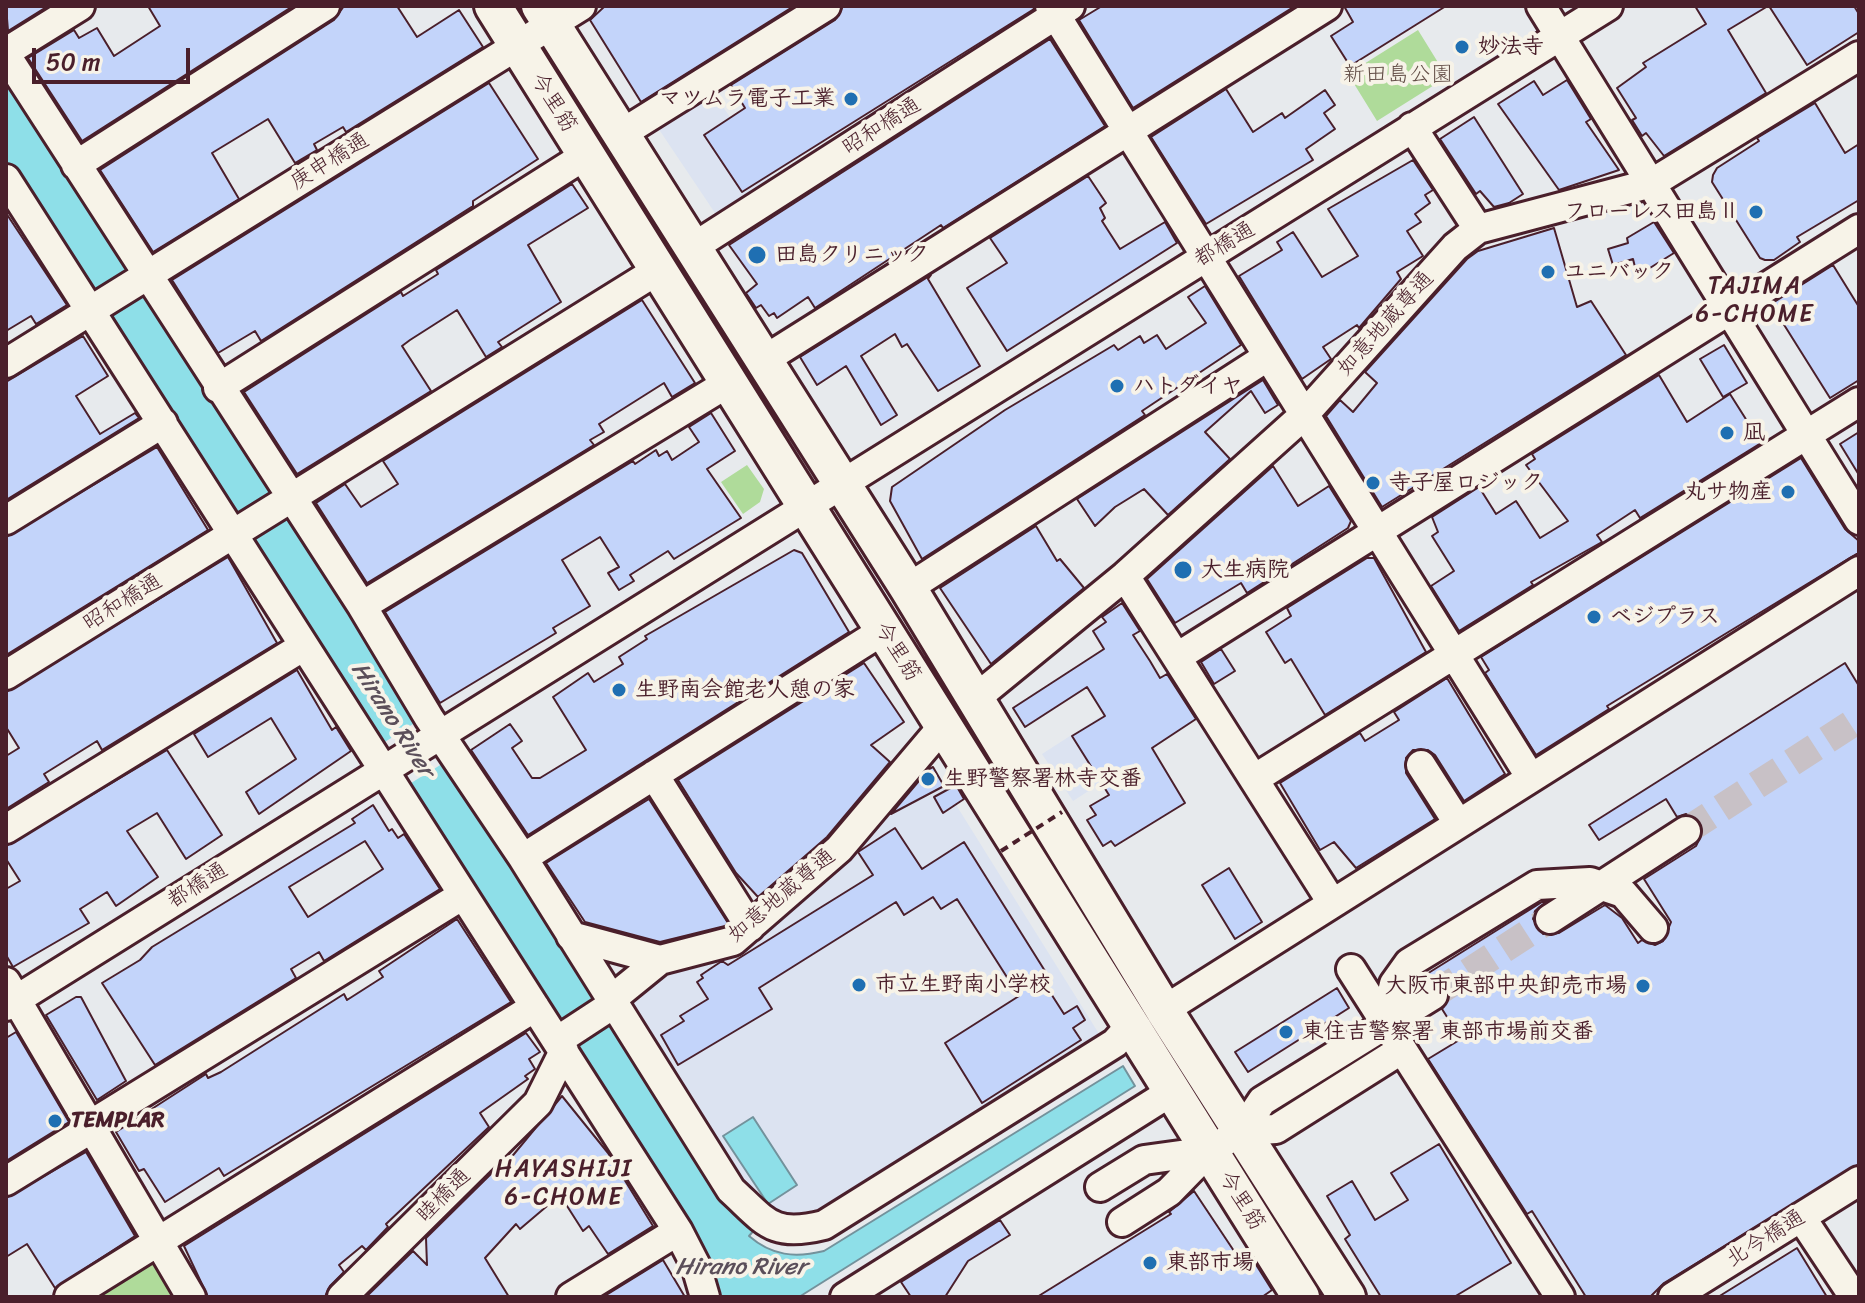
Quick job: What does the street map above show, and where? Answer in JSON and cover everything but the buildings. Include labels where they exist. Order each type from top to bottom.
[{"type":"main road","name":"今里筋","points":[[493,6],[1301,1297]]},
{"type":"main road","name":"今里筋","points":[[557,12],[621,134],[908,588],[1167,1014],[1347,1297]]},
{"type":"street","points":[[80,6],[6,53],[287,501],[362,606],[439,736],[523,858],[731,1190],[749,1211],[771,1227],[794,1230],[824,1225],[1135,1032]]},
{"type":"street","points":[[76,165],[325,6]]},
{"type":"street","points":[[621,134],[826,6]]},
{"type":"street","points":[[764,360],[1327,6]]},
{"type":"street","points":[[1541,6],[1859,520]]},
{"type":"street","name":"都橋通","points":[[805,509],[1608,6]]},
{"type":"street","points":[[1059,9],[1127,130],[1531,778]]},
{"type":"street","name":"昭和橋通","points":[[692,248],[1059,9]]},
{"type":"street","name":"庚申橋通","points":[[94,309],[517,46],[557,12]]},
{"type":"street","name":"如意地蔵尊通","points":[[976,698],[1125,576],[1303,416],[1455,247],[1478,229],[1652,183],[1859,56]]},
{"type":"street","points":[[1412,127],[1478,229]]},
{"type":"street","points":[[218,388],[586,155]]},
{"type":"street","points":[[10,195],[94,309],[163,423],[236,532],[304,646],[387,769],[463,895],[561,1043],[678,1231],[696,1266],[705,1297]]},
{"type":"street","points":[[1177,657],[1859,229]]},
{"type":"street","points":[[287,501],[658,270]]},
{"type":"street","points":[[6,363],[94,309]]},
{"type":"street","points":[[908,588],[1267,357]]},
{"type":"street","points":[[362,606],[728,383]]},
{"type":"street","points":[[1254,779],[1454,658],[1859,402]]},
{"type":"street","points":[[6,520],[163,423]]},
{"type":"street","name":"昭和橋通","points":[[6,675],[287,501]]},
{"type":"street","points":[[439,736],[805,509]]},
{"type":"street","points":[[1167,1014],[1331,901],[1859,571]]},
{"type":"street","points":[[1125,576],[1331,901]]},
{"type":"street","points":[[523,858],[884,630]]},
{"type":"street","points":[[6,829],[304,646]]},
{"type":"street","name":"如意地蔵尊通","points":[[571,936],[660,960],[723,946],[750,927],[839,849],[943,726]]},
{"type":"street","name":"都橋通","points":[[9,996],[439,736]]},
{"type":"street","points":[[1421,765],[1458,823]]},
{"type":"street","points":[[654,775],[750,927]]},
{"type":"street","points":[[1550,919],[1604,887],[1686,831]]},
{"type":"street","points":[[1385,1022],[1394,984],[1409,963],[1537,885],[1565,881],[1590,882],[1623,893],[1653,928]]},
{"type":"street","points":[[6,1181],[463,895]]},
{"type":"street","points":[[561,1043],[660,960]]},
{"type":"street","points":[[1351,969],[1560,1297]]},
{"type":"street","points":[[1122,1222],[1169,1192],[1209,1151],[1242,1131],[1262,1101],[1433,995]]},
{"type":"street","points":[[9,996],[191,1297]]},
{"type":"street","points":[[69,1297],[535,1007]]},
{"type":"street","name":"睦橋通","points":[[342,1297],[538,1103],[561,1043]]},
{"type":"street","points":[[1242,1131],[1276,1129],[1401,1050]]},
{"type":"street","points":[[845,1297],[876,1289],[1169,1088]]},
{"type":"street","points":[[1100,1187],[1144,1160],[1209,1151]]},
{"type":"street","name":"北今橋通","points":[[1673,1297],[1859,1181]]},
{"type":"street","points":[[1801,1217],[1854,1297]]},
{"type":"street","points":[[571,1297],[678,1231]]},
{"type":"path","points":[[1001,851],[1062,812]]},
{"type":"shaded area","points":[[711,89],[771,178],[715,213],[658,128],[659,122]]},
{"type":"shaded area","points":[[1126,700],[1157,747],[1073,801],[1042,754]]},
{"type":"shaded area","name":"市立生野南小学校","points":[[910,778],[928,797],[943,784],[1101,1037],[821,1213],[797,1218],[770,1213],[751,1195],[627,1004],[672,967],[701,965],[733,956],[746,947]]},
{"type":"green space","name":"新田島公園","points":[[1418,30],[1447,77],[1377,121],[1348,74]]},
{"type":"green space","points":[[747,465],[764,489],[760,502],[743,514],[721,482]]},
{"type":"green space","points":[[150,1262],[162,1265],[180,1297],[95,1297]]},
{"type":"water","name":"Hirano River","points":[[6,70],[756,1228],[749,1236],[766,1248],[784,1254],[824,1251],[1123,1066],[1135,1086],[799,1297],[719,1297],[703,1250],[6,161]]},
{"type":"water","points":[[753,1117],[797,1185],[768,1204],[723,1136]]},
{"type":"pier","points":[[424,717],[450,759],[403,788],[377,747]]},
{"type":"tunnel","points":[[1686,831],[1859,719]]},
{"type":"tunnel","points":[[1433,995],[1550,919]]},
{"type":"place","name":"妙法寺","points":[[1462,47]]},
{"type":"place","name":"マツムラ電子工業","points":[[851,99]]},
{"type":"place","name":"フローレス田島Ⅱ","points":[[1756,212]]},
{"type":"place","name":"田島クリニック","points":[[757,255]]},
{"type":"place","name":"ユニバック","points":[[1548,272]]},
{"type":"place","name":"ハトダイヤ","points":[[1117,386]]},
{"type":"place","name":"凪","points":[[1727,433]]},
{"type":"place","name":"寺子屋ロジック","points":[[1373,483]]},
{"type":"place","name":"丸サ物産","points":[[1788,492]]},
{"type":"place","name":"大生病院","points":[[1183,570]]},
{"type":"place","name":"ベジプラス","points":[[1594,617]]},
{"type":"place","name":"生野南会館老人憩の家","points":[[619,690]]},
{"type":"place","name":"生野警察署林寺交番","points":[[928,779]]},
{"type":"place","name":"市立生野南小学校","points":[[859,985]]},
{"type":"place","name":"大阪市東部中央卸売市場","points":[[1643,986]]},
{"type":"place","name":"東住吉警察署 東部市場前交番","points":[[1286,1032]]},
{"type":"place","name":"TEMPLAR","points":[[55,1121]]},
{"type":"place","name":"東部市場","points":[[1150,1263]]},
{"type":"district","name":"TAJIMA 6-CHOME","points":[[1755,301]]},
{"type":"district","name":"HAYASHIJI 6-CHOME","points":[[564,1184]]}]
